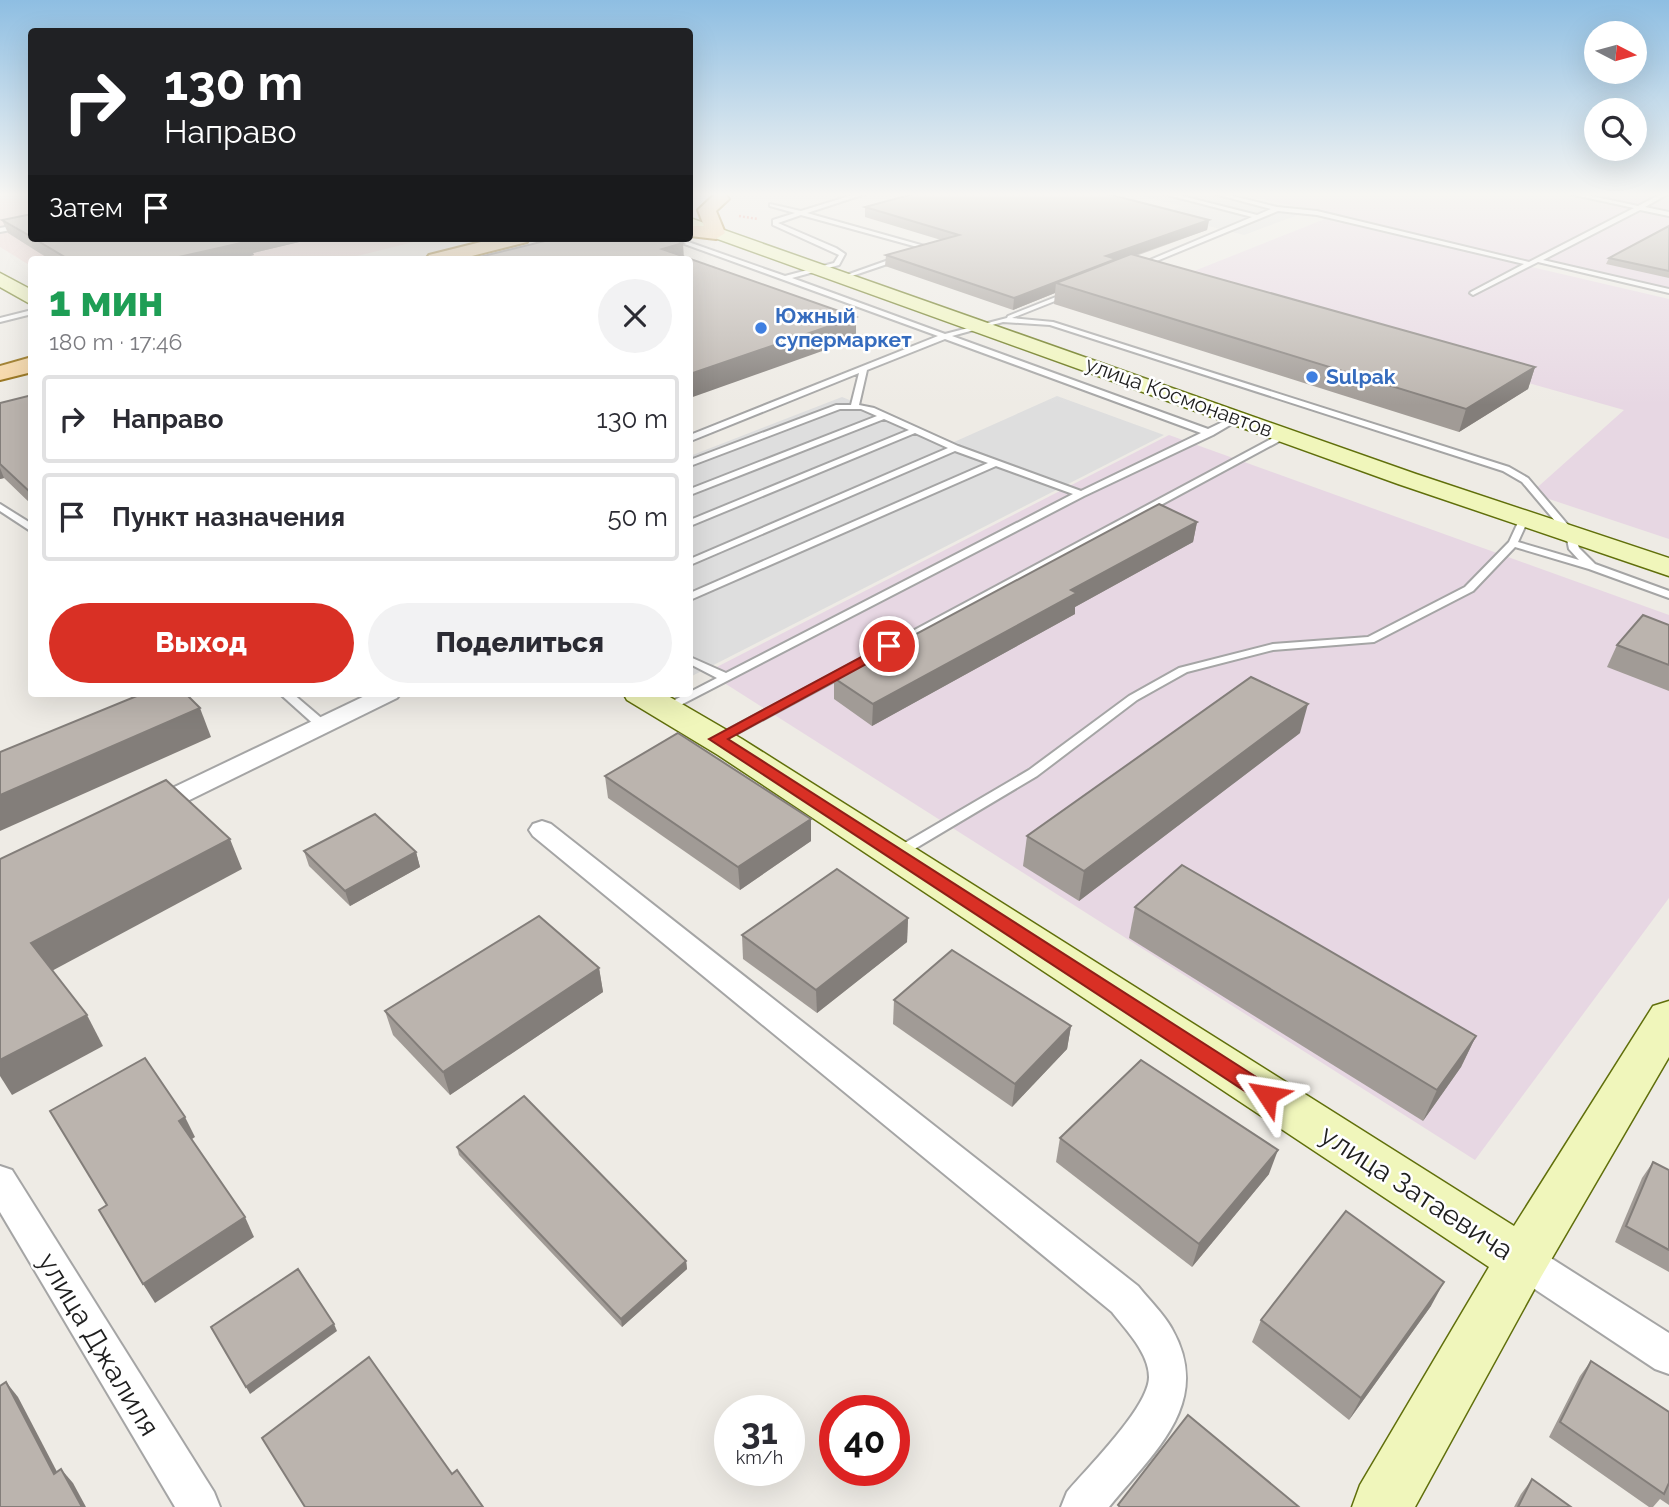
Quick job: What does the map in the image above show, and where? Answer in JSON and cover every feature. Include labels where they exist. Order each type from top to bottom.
[{"type":"main road","points":[[0,373],[28,365]]},
{"type":"main road","points":[[0,386],[28,379]]},
{"type":"street","name":"улица Космонавтов","points":[[802,264],[992,323],[1284,435],[1669,567]]},
{"type":"street","points":[[0,279],[28,296]]},
{"type":"street","points":[[136,815],[381,697]]},
{"type":"street","name":"улица Затаевича","points":[[653,700],[1522,1260]]},
{"type":"street","points":[[542,830],[1114,1290],[1158,1341],[1169,1377],[1158,1414],[1082,1507]]},
{"type":"street","points":[[1382,1507],[1522,1260],[1669,1018]]},
{"type":"street","name":"улица Джалиля","points":[[0,1181],[199,1507]]},
{"type":"street","points":[[1522,1260],[1669,1355]]},
{"type":"lane","points":[[746,264],[1210,433]]},
{"type":"lane","points":[[785,278],[836,264]]},
{"type":"lane","points":[[841,278],[880,264]]},
{"type":"lane","points":[[1131,270],[1145,264]]},
{"type":"lane","points":[[1472,293],[1528,264]]},
{"type":"lane","points":[[1544,264],[1669,291]]},
{"type":"lane","points":[[693,438],[945,336],[992,323],[1080,290]]},
{"type":"lane","points":[[0,320],[28,313]]},
{"type":"lane","points":[[992,323],[1051,323],[1506,469],[1525,480],[1571,534],[1574,549],[1591,566]]},
{"type":"lane","points":[[853,407],[864,368]]},
{"type":"lane","points":[[693,462],[839,407],[862,407],[995,463],[1081,494]]},
{"type":"lane","points":[[693,491],[884,416]]},
{"type":"lane","points":[[693,688],[727,678],[1081,494],[1238,418]]},
{"type":"lane","points":[[693,522],[916,430]]},
{"type":"lane","points":[[717,739],[1284,435]]},
{"type":"lane","points":[[693,561],[955,447]]},
{"type":"lane","points":[[693,596],[995,463]]},
{"type":"lane","points":[[0,507],[28,526]]},
{"type":"lane","points":[[896,855],[1033,773],[1133,698],[1183,670],[1273,647],[1370,640],[1469,589],[1513,543],[1524,518]]},
{"type":"lane","points":[[1513,543],[1591,566],[1669,596]]},
{"type":"lane","points":[[693,661],[727,678]]},
{"type":"lane","points":[[290,697],[322,725]]},
{"type":"shaded area","points":[[1211,264],[1520,264],[1669,299],[1669,539],[1531,493],[1624,410],[1169,281]]},
{"type":"shaded area","points":[[1545,264],[1669,264],[1669,293]]},
{"type":"shaded area","points":[[1057,396],[1164,435],[693,675],[693,455],[842,397],[954,442]]},
{"type":"shaded area","points":[[1169,435],[1669,615],[1669,898],[1475,1160],[707,672]]},
{"type":"building","points":[[693,264],[706,264],[856,317],[693,373]]},
{"type":"building","points":[[914,264],[1102,264],[1014,298]]},
{"type":"building","points":[[1104,264],[1168,264],[1535,367],[1466,409],[1056,283]]},
{"type":"building","points":[[1638,264],[1669,264],[1669,271]]},
{"type":"building","points":[[28,396],[28,490],[0,464],[0,403]]},
{"type":"building","points":[[1159,504],[1197,522],[1071,590],[1077,593],[873,704],[834,678]]},
{"type":"building","points":[[1643,615],[1669,625],[1669,665],[1617,645]]},
{"type":"building","points":[[1251,677],[1308,704],[1084,871],[1027,836]]},
{"type":"building","points":[[134,697],[189,697],[200,708],[0,795],[0,752]]},
{"type":"building","points":[[678,733],[811,819],[738,867],[605,776]]},
{"type":"building","points":[[166,780],[230,839],[31,943],[87,1015],[0,1060],[0,859]]},
{"type":"building","points":[[375,814],[416,852],[345,891],[304,851]]},
{"type":"building","points":[[1182,865],[1476,1036],[1437,1090],[1135,907]]},
{"type":"building","points":[[837,869],[908,918],[816,990],[742,935]]},
{"type":"building","points":[[539,916],[599,968],[443,1072],[385,1011]]},
{"type":"building","points":[[952,950],[1071,1026],[1015,1084],[894,1000]]},
{"type":"building","points":[[145,1058],[185,1117],[179,1121],[245,1217],[143,1284],[99,1210],[107,1205],[50,1111]]},
{"type":"building","points":[[1141,1060],[1278,1150],[1199,1244],[1060,1138]]},
{"type":"building","points":[[524,1096],[686,1261],[621,1319],[457,1147]]},
{"type":"building","points":[[1653,1162],[1669,1170],[1669,1250],[1626,1226]]},
{"type":"building","points":[[1346,1211],[1444,1282],[1361,1398],[1261,1320]]},
{"type":"building","points":[[298,1269],[334,1324],[246,1387],[211,1327]]},
{"type":"building","points":[[369,1357],[452,1474],[457,1470],[483,1507],[305,1507],[262,1438]]},
{"type":"building","points":[[1591,1361],[1669,1412],[1669,1483],[1664,1494],[1560,1422]]},
{"type":"building","points":[[6,1382],[54,1474],[61,1469],[82,1507],[0,1507],[0,1386]]},
{"type":"building","points":[[1188,1415],[1299,1507],[1120,1507],[1118,1505]]},
{"type":"building","points":[[1532,1479],[1571,1507],[1518,1507]]},
{"type":"place","name":"Южный супермаркет","points":[[761,328]]},
{"type":"place","name":"Sulpak","points":[[1312,377]]},
{"type":"route","points":[[889,646],[717,739],[1267,1095]]}]
